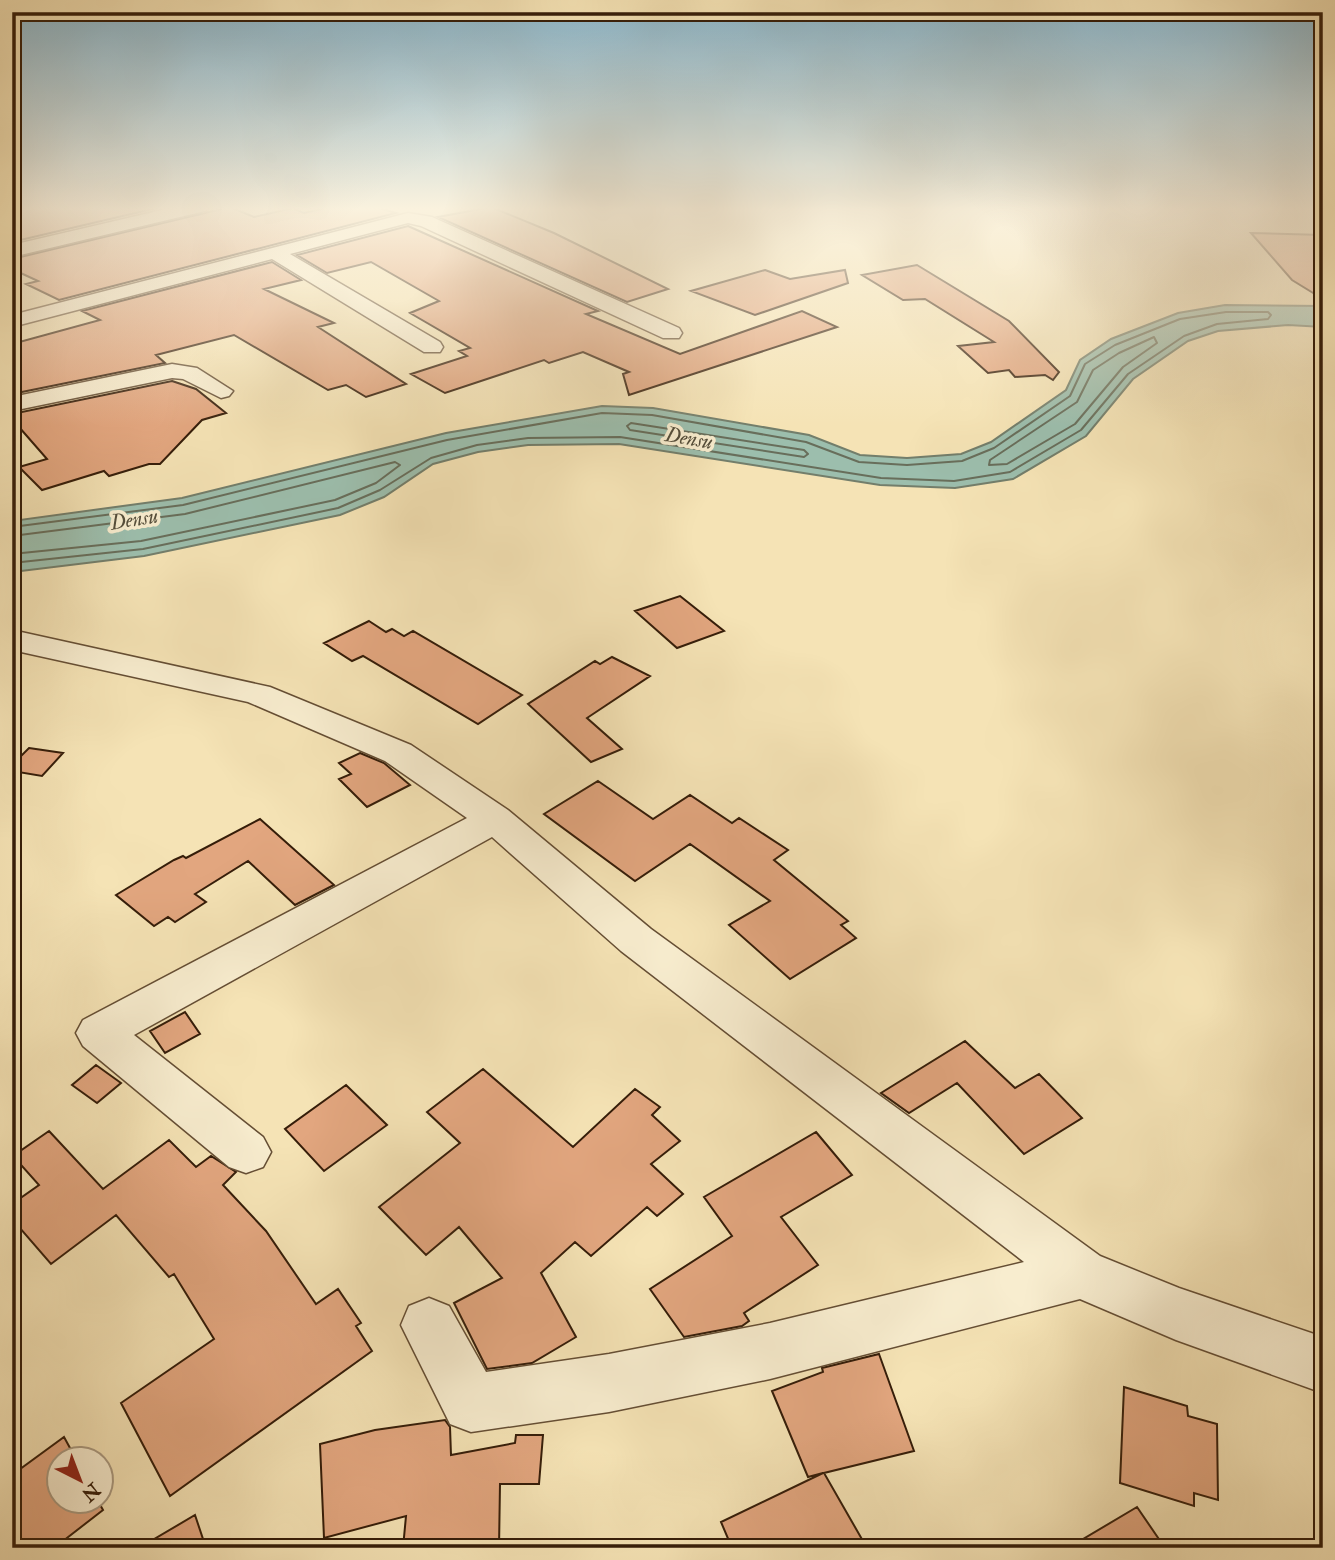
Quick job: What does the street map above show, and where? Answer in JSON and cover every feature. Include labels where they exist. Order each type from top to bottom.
[{"type":"street","points":[[12,321],[168,280]]},
{"type":"street","points":[[320,280],[432,347]]},
{"type":"street","points":[[552,280],[671,333]]},
{"type":"street","points":[[12,404],[172,371],[189,373],[221,391]]},
{"type":"street","points":[[12,640],[258,694],[398,753],[495,819],[636,940],[1081,1274],[1176,1314],[1323,1366]]},
{"type":"street","points":[[246,1152],[99,1033],[495,819]]},
{"type":"street","points":[[429,1325],[471,1403],[609,1383],[770,1351],[1081,1274]]},
{"type":"water","name":"Densu","points":[[1225,305],[1323,306],[1323,327],[1288,325],[1218,331],[1188,341],[1133,379],[1086,436],[1013,479],[955,488],[880,485],[619,444],[528,445],[478,452],[433,464],[384,497],[340,515],[144,556],[21,571],[12,569],[12,521],[182,498],[446,433],[602,406],[653,408],[809,435],[860,455],[907,458],[961,454],[991,442],[1066,390],[1080,360],[1111,339],[1178,313]]},
{"type":"building","points":[[35,280],[137,280],[59,300],[26,284],[38,281]]},
{"type":"building","points":[[203,280],[301,280],[264,289],[334,323],[318,327],[406,384],[366,397],[346,385],[328,390],[234,335],[156,355],[165,363],[12,394],[12,344],[100,320],[82,311]]},
{"type":"building","points":[[402,280],[528,280],[598,311],[586,314],[680,354],[802,311],[837,327],[629,395],[623,374],[629,372],[583,352],[549,363],[544,360],[445,393],[411,374],[467,356],[459,351],[470,348],[410,313],[439,301]]},
{"type":"building","points":[[578,280],[649,280],[668,289],[627,302]]},
{"type":"building","points":[[730,280],[847,280],[848,283],[755,315],[691,291]]},
{"type":"building","points":[[870,280],[941,280],[1009,321],[1059,372],[1053,380],[1045,375],[1015,377],[1009,370],[988,373],[958,346],[994,342],[925,299],[903,300]]},
{"type":"building","points":[[1292,280],[1323,280],[1323,299]]},
{"type":"building","points":[[172,381],[196,389],[226,413],[202,420],[160,464],[149,464],[109,476],[104,471],[42,490],[19,467],[47,459],[12,419],[12,414]]},
{"type":"building","points":[[680,596],[724,631],[677,648],[635,611]]},
{"type":"building","points":[[369,621],[386,632],[392,629],[404,636],[413,631],[522,695],[478,724],[363,656],[352,661],[324,643]]},
{"type":"building","points":[[612,657],[650,676],[587,718],[622,749],[591,762],[528,704],[595,661],[600,664]]},
{"type":"building","points":[[29,748],[63,753],[42,776],[12,771],[12,765]]},
{"type":"building","points":[[360,753],[384,763],[410,785],[367,807],[339,779],[351,774],[339,763]]},
{"type":"building","points":[[598,781],[653,819],[690,795],[732,823],[739,818],[788,850],[774,860],[848,921],[841,925],[856,938],[790,979],[729,925],[770,901],[690,844],[635,881],[544,814]]},
{"type":"building","points":[[260,819],[334,885],[295,905],[248,861],[195,894],[206,902],[175,922],[168,917],[154,926],[116,895],[174,860],[183,856],[186,858]]},
{"type":"building","points":[[185,1012],[200,1034],[165,1053],[150,1031]]},
{"type":"building","points":[[965,1041],[1015,1088],[1039,1074],[1082,1118],[1024,1154],[957,1083],[909,1113],[881,1093]]},
{"type":"building","points":[[96,1065],[121,1083],[97,1103],[72,1085]]},
{"type":"building","points":[[483,1069],[573,1147],[635,1089],[660,1107],[652,1115],[680,1141],[651,1164],[683,1194],[657,1216],[647,1207],[591,1256],[575,1242],[541,1273],[576,1337],[532,1363],[487,1369],[454,1303],[502,1278],[459,1227],[426,1255],[379,1207],[460,1143],[427,1112]]},
{"type":"building","points":[[346,1085],[387,1125],[324,1171],[285,1129]]},
{"type":"building","points":[[49,1131],[103,1189],[169,1140],[196,1167],[211,1156],[236,1172],[223,1185],[266,1231],[316,1304],[338,1289],[361,1323],[356,1326],[372,1351],[170,1496],[121,1403],[214,1339],[174,1274],[169,1277],[116,1215],[51,1264],[12,1219],[12,1204],[39,1185],[13,1156]]},
{"type":"building","points":[[816,1132],[852,1175],[781,1217],[818,1265],[744,1313],[749,1321],[742,1326],[684,1337],[650,1289],[732,1236],[704,1197]]},
{"type":"building","points":[[879,1354],[914,1451],[824,1473],[867,1548],[732,1548],[721,1522],[823,1473],[808,1477],[772,1391],[823,1372],[822,1368]]},
{"type":"building","points":[[1124,1387],[1187,1406],[1188,1416],[1217,1424],[1218,1500],[1194,1493],[1194,1506],[1120,1483]]},
{"type":"building","points":[[445,1420],[450,1427],[451,1455],[515,1443],[516,1435],[543,1435],[539,1484],[500,1484],[499,1548],[403,1548],[406,1516],[324,1538],[320,1444],[375,1430]]},
{"type":"building","points":[[64,1437],[68,1444],[54,1444]]},
{"type":"building","points":[[46,1450],[46,1514],[98,1514],[54,1548],[12,1548],[12,1475]]},
{"type":"building","points":[[1137,1507],[1165,1548],[1068,1548]]},
{"type":"building","points":[[195,1515],[206,1548],[139,1548]]}]
